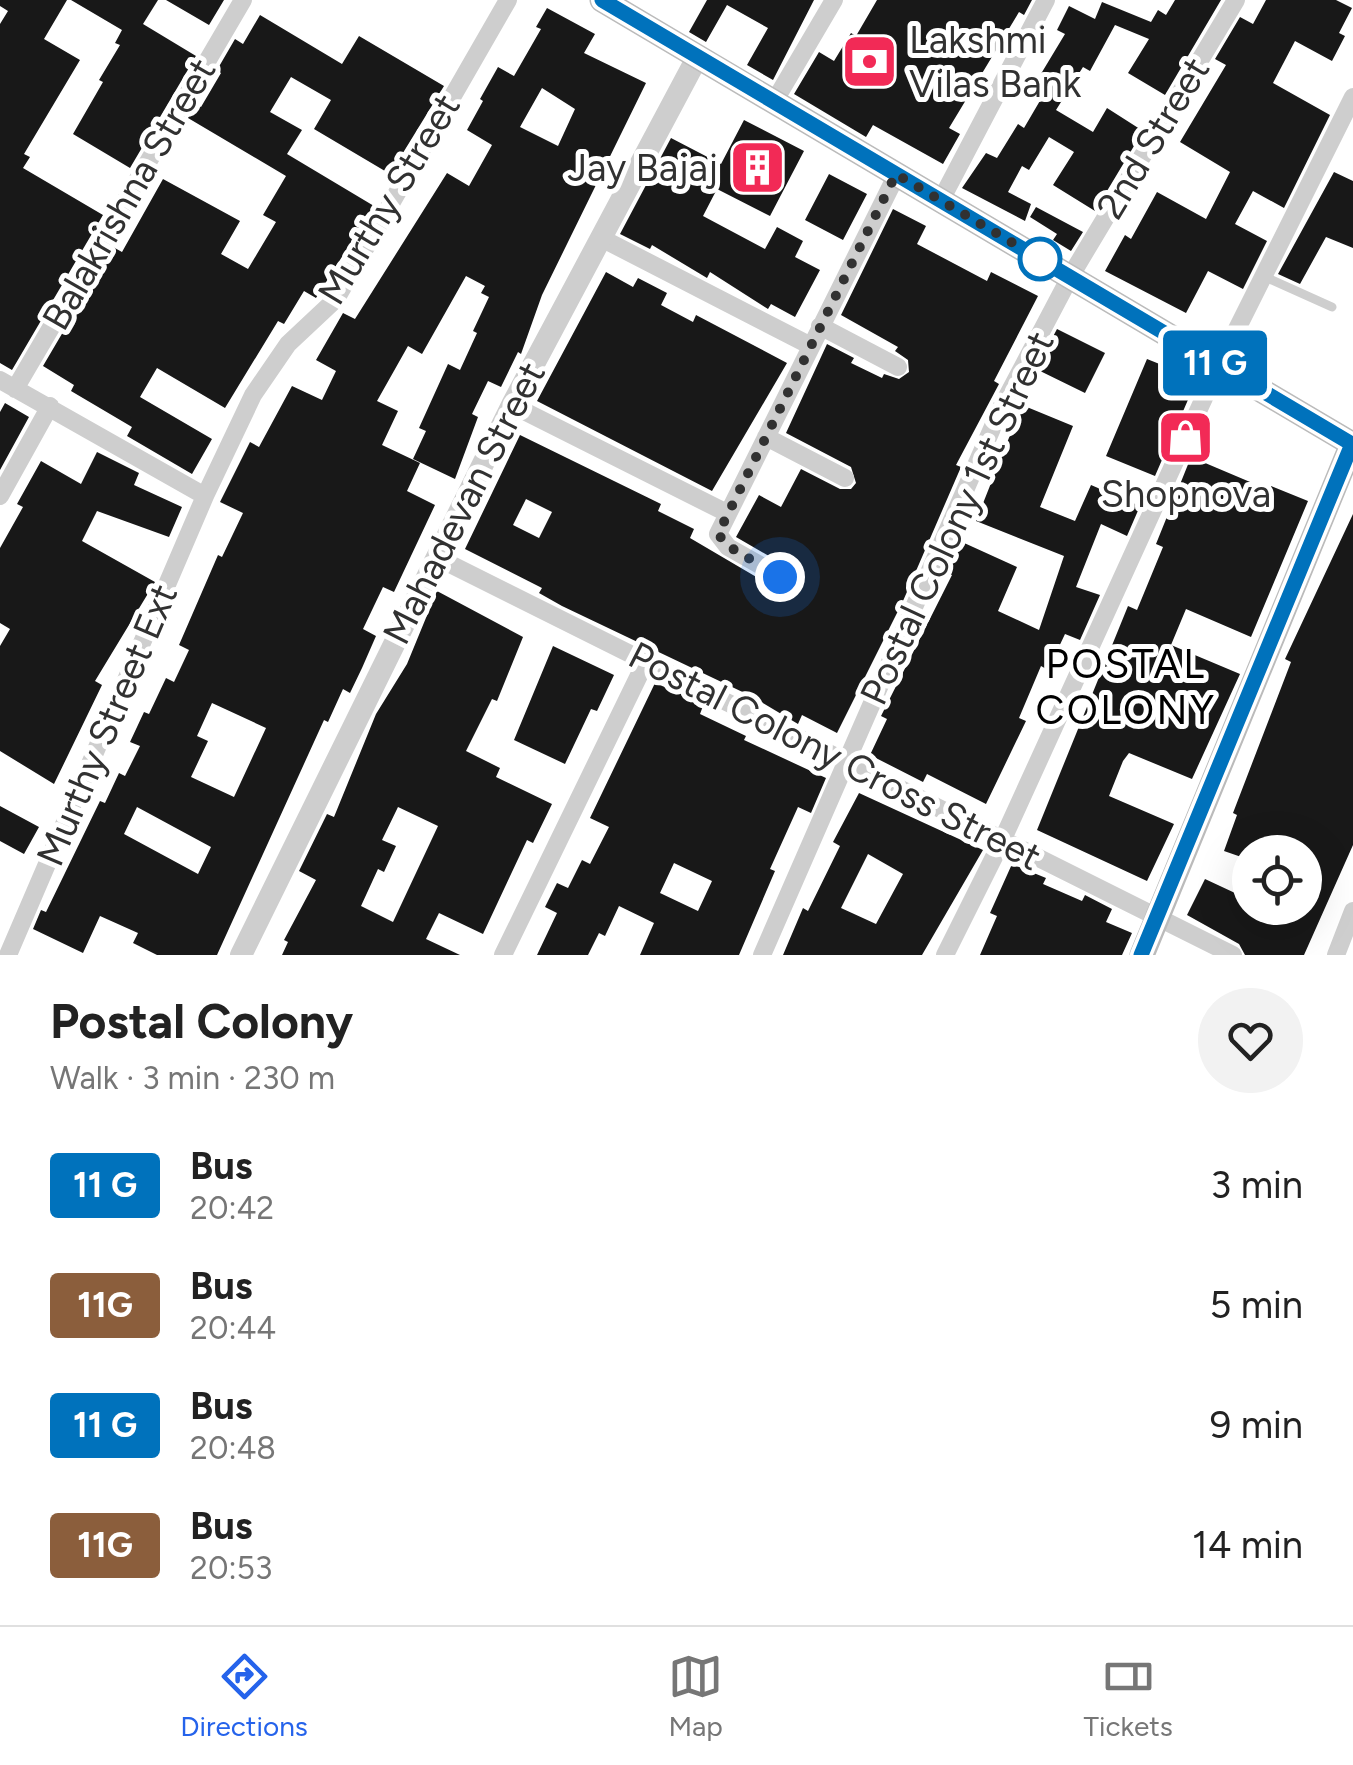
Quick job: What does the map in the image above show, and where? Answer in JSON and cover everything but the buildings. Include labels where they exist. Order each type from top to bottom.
[{"type":"main road","points":[[602,0],[633,8],[698,56],[1353,444],[1142,955]]},
{"type":"street","name":"Balakrishna Street","points":[[7,384],[243,0]]},
{"type":"street","name":"Murthy Street","points":[[205,496],[253,395],[288,344],[336,299],[508,0]]},
{"type":"street","points":[[774,102],[834,0]]},
{"type":"street","points":[[941,200],[1046,0]]},
{"type":"street","name":"2nd Street","points":[[1070,277],[1236,0]]},
{"type":"street","name":"Mahadevan Street","points":[[241,955],[512,405],[698,56]]},
{"type":"street","points":[[944,955],[1002,841],[1219,365],[1353,97]]},
{"type":"street","points":[[780,577],[728,546],[718,534],[896,174]]},
{"type":"street","points":[[601,238],[811,346]]},
{"type":"street","name":"Postal Colony 1st Street","points":[[762,955],[1001,408],[1070,277]]},
{"type":"street","points":[[820,326],[898,367]]},
{"type":"street","points":[[7,384],[205,496]]},
{"type":"street","points":[[512,405],[727,513]]},
{"type":"street","points":[[0,496],[50,406]]},
{"type":"street","points":[[766,437],[845,478]]},
{"type":"street","name":"Murthy Street Ext","points":[[8,955],[205,496]]},
{"type":"street","name":"Postal Colony Cross Street","points":[[436,557],[1233,955]]},
{"type":"street","points":[[503,955],[646,660]]},
{"type":"street","points":[[1336,955],[1353,911]]},
{"type":"lane","points":[[1263,276],[1332,308]]},
{"type":"bus line","points":[[602,0],[1352,444],[1141,955]]},
{"type":"place","name":"Lakshmi Vilas Bank","points":[[870,62]]},
{"type":"place","name":"Jay Bajaj","points":[[757,168]]},
{"type":"place","name":"Shopnova","points":[[1186,437]]},
{"type":"district","name":"POSTAL COLONY","points":[[1126,687]]},
{"type":"route","points":[[780,577],[728,546],[718,534],[896,174],[1040,259]]}]
